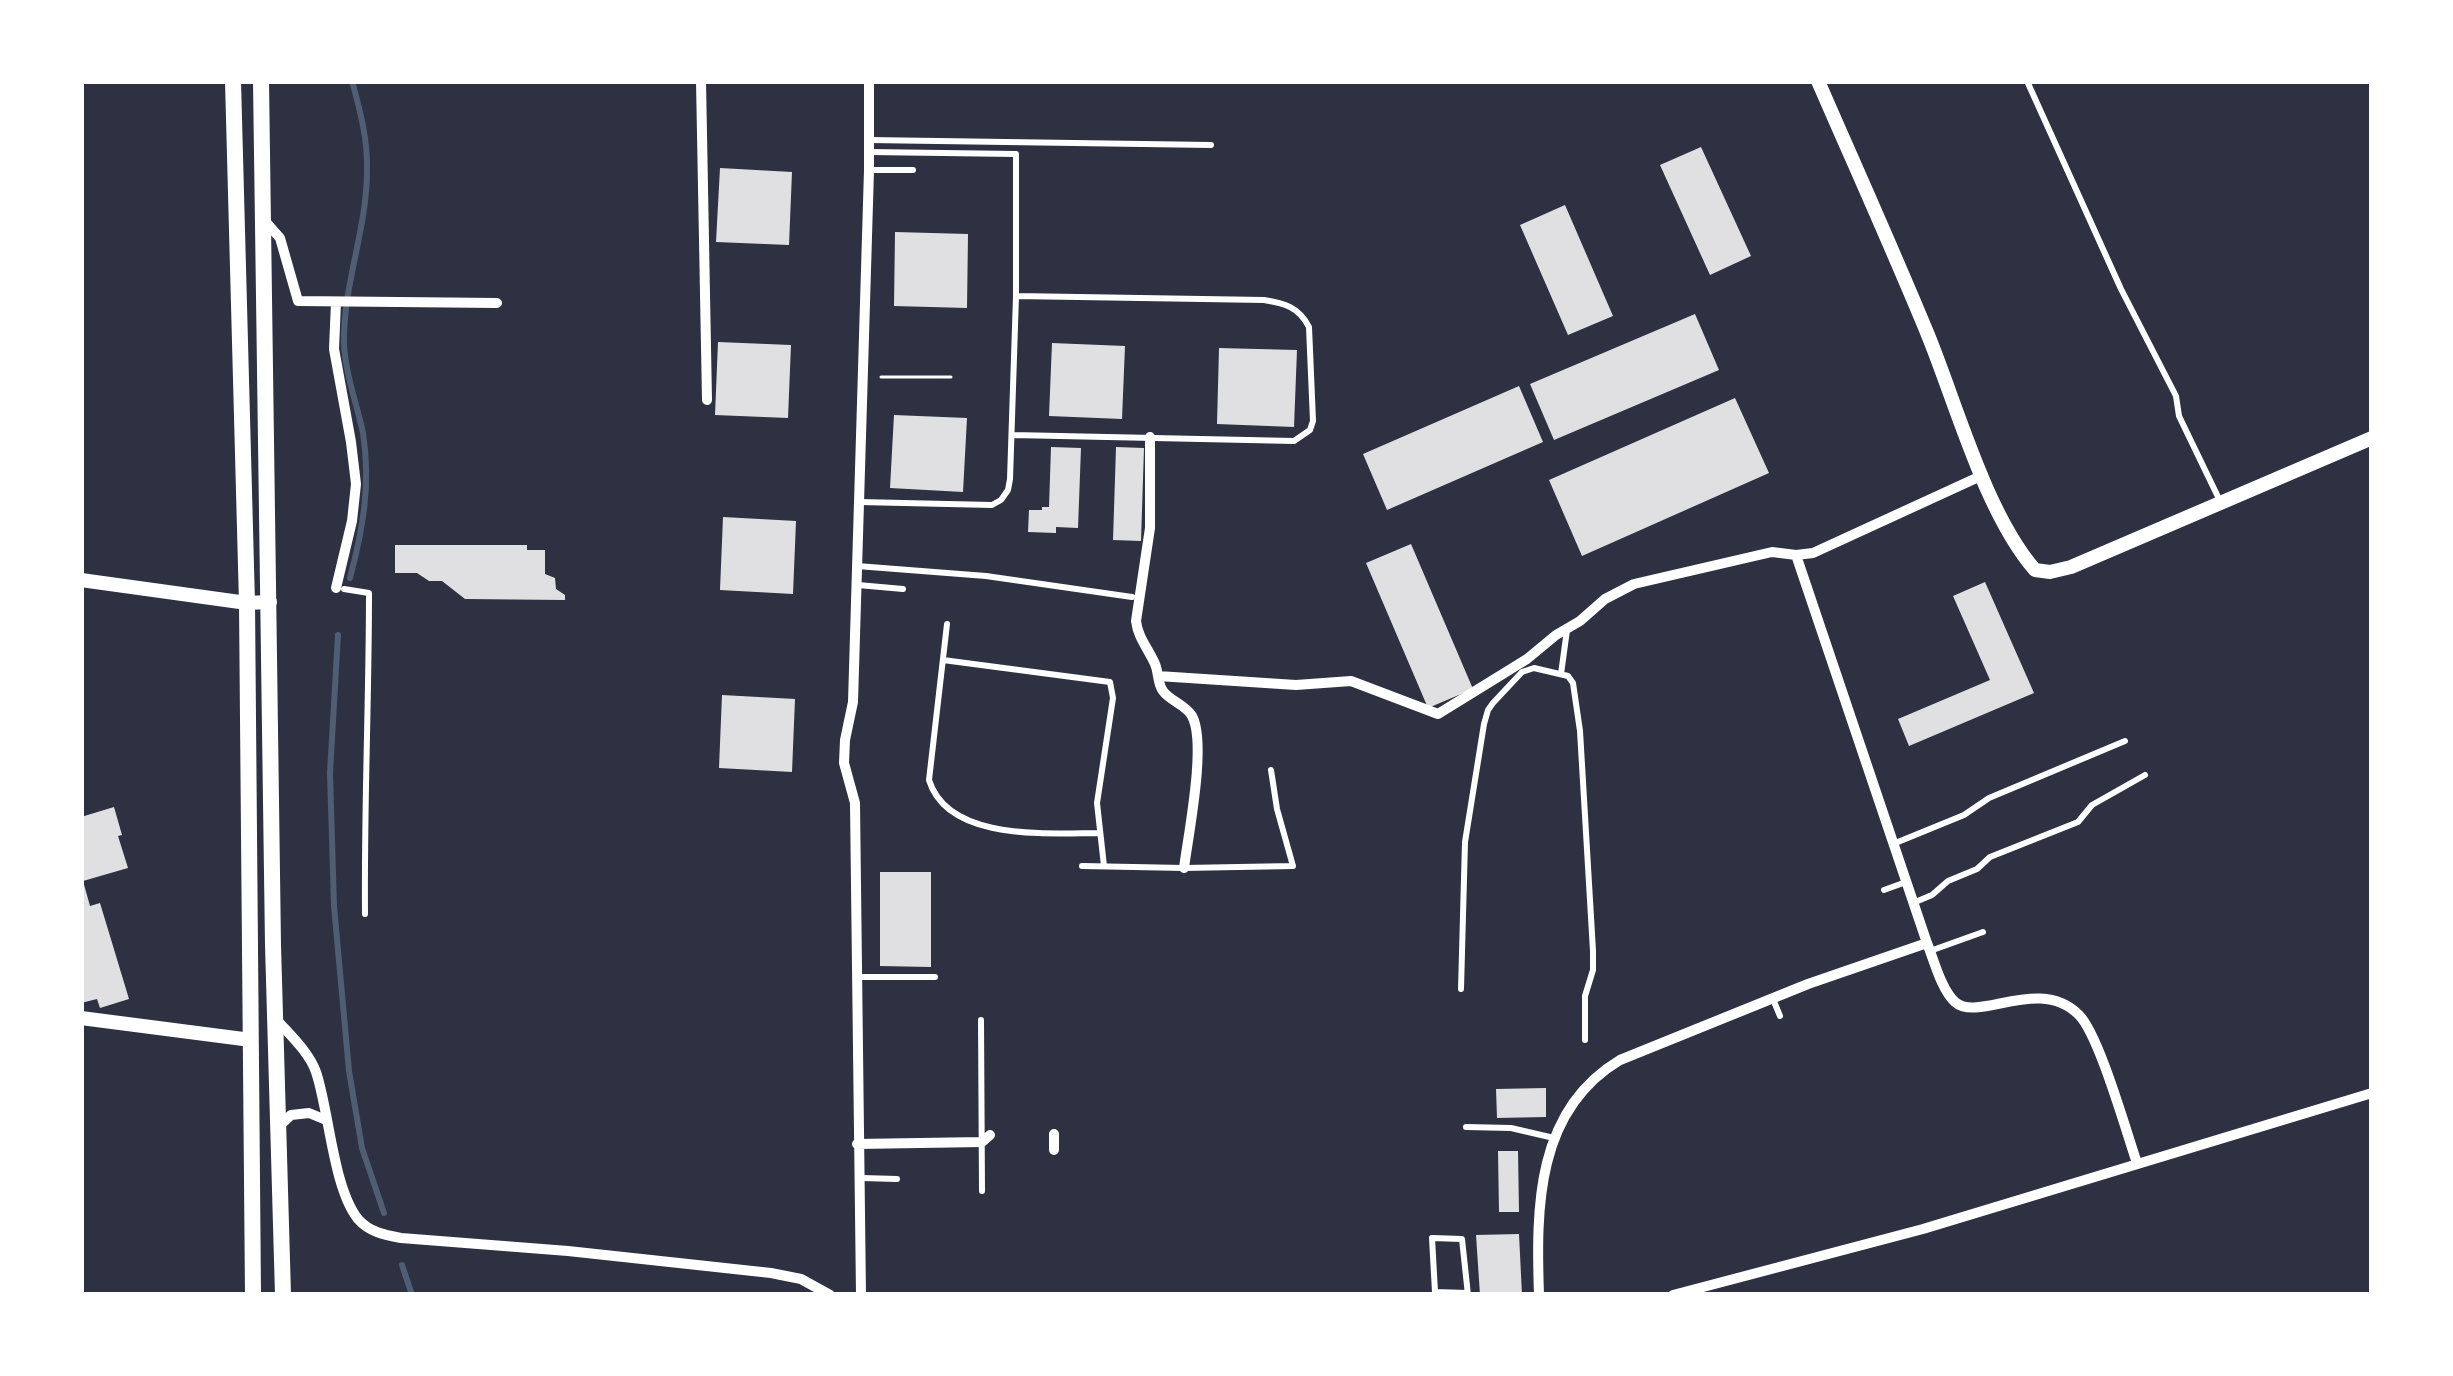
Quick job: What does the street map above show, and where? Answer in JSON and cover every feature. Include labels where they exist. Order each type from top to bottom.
[{"type":"main road","points":[[233,81],[247,604],[253,1295]]},
{"type":"main road","points":[[261,81],[274,1017],[283,1295]]},
{"type":"street","points":[[701,81],[707,400]]},
{"type":"street","points":[[860,1295],[855,803],[844,763],[844,740],[854,702],[869,81]]},
{"type":"street","points":[[1818,81],[1982,476],[2016,549],[2035,570],[2071,567],[2222,504],[2274,490],[2372,438]]},
{"type":"street","points":[[263,218],[280,238],[298,301],[497,303]]},
{"type":"street","points":[[336,302],[334,349],[356,484],[340,588]]},
{"type":"street","points":[[1150,437],[1150,528],[1136,621],[1160,687],[1192,716],[1194,726],[1196,782],[1184,868]]},
{"type":"street","points":[[1158,676],[1273,684],[1351,681],[1438,715],[1527,659],[1605,599],[1634,584],[1772,552],[1813,553],[1982,476]]},
{"type":"street","points":[[1796,555],[1928,947],[1951,998],[1972,1008],[2039,997],[2076,1011],[2087,1025],[2137,1163]]},
{"type":"street","points":[[81,580],[247,604],[270,602]]},
{"type":"street","points":[[1539,1295],[1539,1215],[1554,1138],[1569,1106],[1602,1071],[1773,998],[1928,947]]},
{"type":"street","points":[[274,1017],[310,1059],[349,1204],[360,1222],[377,1233],[771,1273],[801,1279],[830,1295]]},
{"type":"street","points":[[81,1018],[251,1040]]},
{"type":"street","points":[[1673,1295],[1923,1229],[2372,1093]]},
{"type":"street","points":[[278,1127],[291,1114],[310,1113],[326,1120]]},
{"type":"street","points":[[1054,1134],[1054,1150]]},
{"type":"street","points":[[857,1144],[987,1142]]},
{"type":"lane","points":[[2027,81],[2222,504]]},
{"type":"lane","points":[[869,146],[1211,145]]},
{"type":"lane","points":[[859,502],[992,505],[1008,490],[1013,435],[1016,154],[869,146]]},
{"type":"lane","points":[[869,170],[914,170]]},
{"type":"lane","points":[[1013,435],[1294,441],[1310,430],[1313,421],[1309,327],[1304,316],[1282,303],[1016,296]]},
{"type":"lane","points":[[1015,350],[1029,351]]},
{"type":"lane","points":[[857,566],[986,576],[1132,597]]},
{"type":"lane","points":[[857,585],[902,589]]},
{"type":"lane","points":[[340,588],[369,593],[365,914]]},
{"type":"lane","points":[[947,623],[929,780],[934,796],[973,823],[995,830],[1100,833]]},
{"type":"lane","points":[[1561,674],[1567,629]]},
{"type":"lane","points":[[943,660],[1110,682],[1113,698],[1097,803],[1104,866]]},
{"type":"lane","points":[[1461,989],[1465,842],[1488,710],[1522,672],[1534,668],[1568,676],[1576,696],[1594,970],[1585,997],[1585,1040]]},
{"type":"lane","points":[[1893,844],[2125,741]]},
{"type":"lane","points":[[1082,866],[1293,866],[1271,770]]},
{"type":"lane","points":[[1913,903],[1977,869],[1990,857],[2078,822],[2092,805],[2145,776]]},
{"type":"lane","points":[[1884,890],[1906,883]]},
{"type":"lane","points":[[1928,947],[1983,932]]},
{"type":"lane","points":[[857,977],[935,977]]},
{"type":"lane","points":[[1773,998],[1780,1016]]},
{"type":"lane","points":[[981,1020],[987,1142],[982,1191]]},
{"type":"lane","points":[[1466,1127],[1510,1128],[1554,1138]]},
{"type":"lane","points":[[858,1178],[897,1179]]},
{"type":"lane","points":[[1432,1238],[1462,1239],[1467,1294],[1435,1292],[1432,1238]]},
{"type":"path","points":[[863,376],[951,376]]},
{"type":"building","points":[[1701,147],[1751,256],[1710,275],[1660,165]]},
{"type":"building","points":[[720,168],[792,172],[789,245],[716,242]]},
{"type":"building","points":[[1565,205],[1613,316],[1568,335],[1520,225]]},
{"type":"building","points":[[895,232],[968,234],[967,308],[894,306]]},
{"type":"building","points":[[1695,314],[1719,370],[1554,440],[1530,384]]},
{"type":"building","points":[[718,342],[791,345],[788,418],[715,415]]},
{"type":"building","points":[[1052,343],[1125,346],[1122,419],[1049,416]]},
{"type":"building","points":[[1219,348],[1297,350],[1294,427],[1217,424]]},
{"type":"building","points":[[1519,386],[1543,442],[1387,510],[1363,454]]},
{"type":"building","points":[[1735,398],[1769,473],[1582,556],[1549,480]]},
{"type":"building","points":[[894,415],[967,418],[963,492],[890,488]]},
{"type":"building","points":[[1051,447],[1081,448],[1078,528],[1028,532],[1029,510],[1049,507]]},
{"type":"building","points":[[1116,447],[1144,448],[1141,541],[1113,540]]},
{"type":"building","points":[[723,517],[796,521],[793,594],[720,590]]},
{"type":"building","points":[[1411,544],[1473,689],[1428,708],[1366,563]]},
{"type":"building","points":[[395,545],[527,545],[527,550],[545,550],[545,574],[555,578],[556,589],[565,600],[465,599],[442,581],[429,581],[417,573],[395,573]]},
{"type":"building","points":[[1985,582],[2034,693],[1909,746],[1898,719],[1990,680],[1953,596]]},
{"type":"building","points":[[722,695],[795,699],[792,772],[719,768]]},
{"type":"building","points":[[114,807],[128,868],[83,881],[90,906],[100,903],[129,999],[100,1008],[97,999],[81,1003],[81,817]]},
{"type":"building","points":[[880,872],[931,872],[931,967],[880,966]]},
{"type":"building","points":[[1546,1088],[1546,1117],[1497,1118],[1496,1089]]},
{"type":"building","points":[[1498,1151],[1518,1151],[1519,1212],[1499,1212]]},
{"type":"building","points":[[1519,1234],[1522,1295],[1480,1295],[1476,1235]]},
{"type":"waterway","points":[[350,578],[366,488],[363,433],[344,343],[367,171],[365,137],[352,81]]},
{"type":"waterway","points":[[338,635],[330,773],[334,906],[349,1071],[362,1148],[384,1213]]},
{"type":"waterway","points":[[402,1265],[412,1295]]}]
